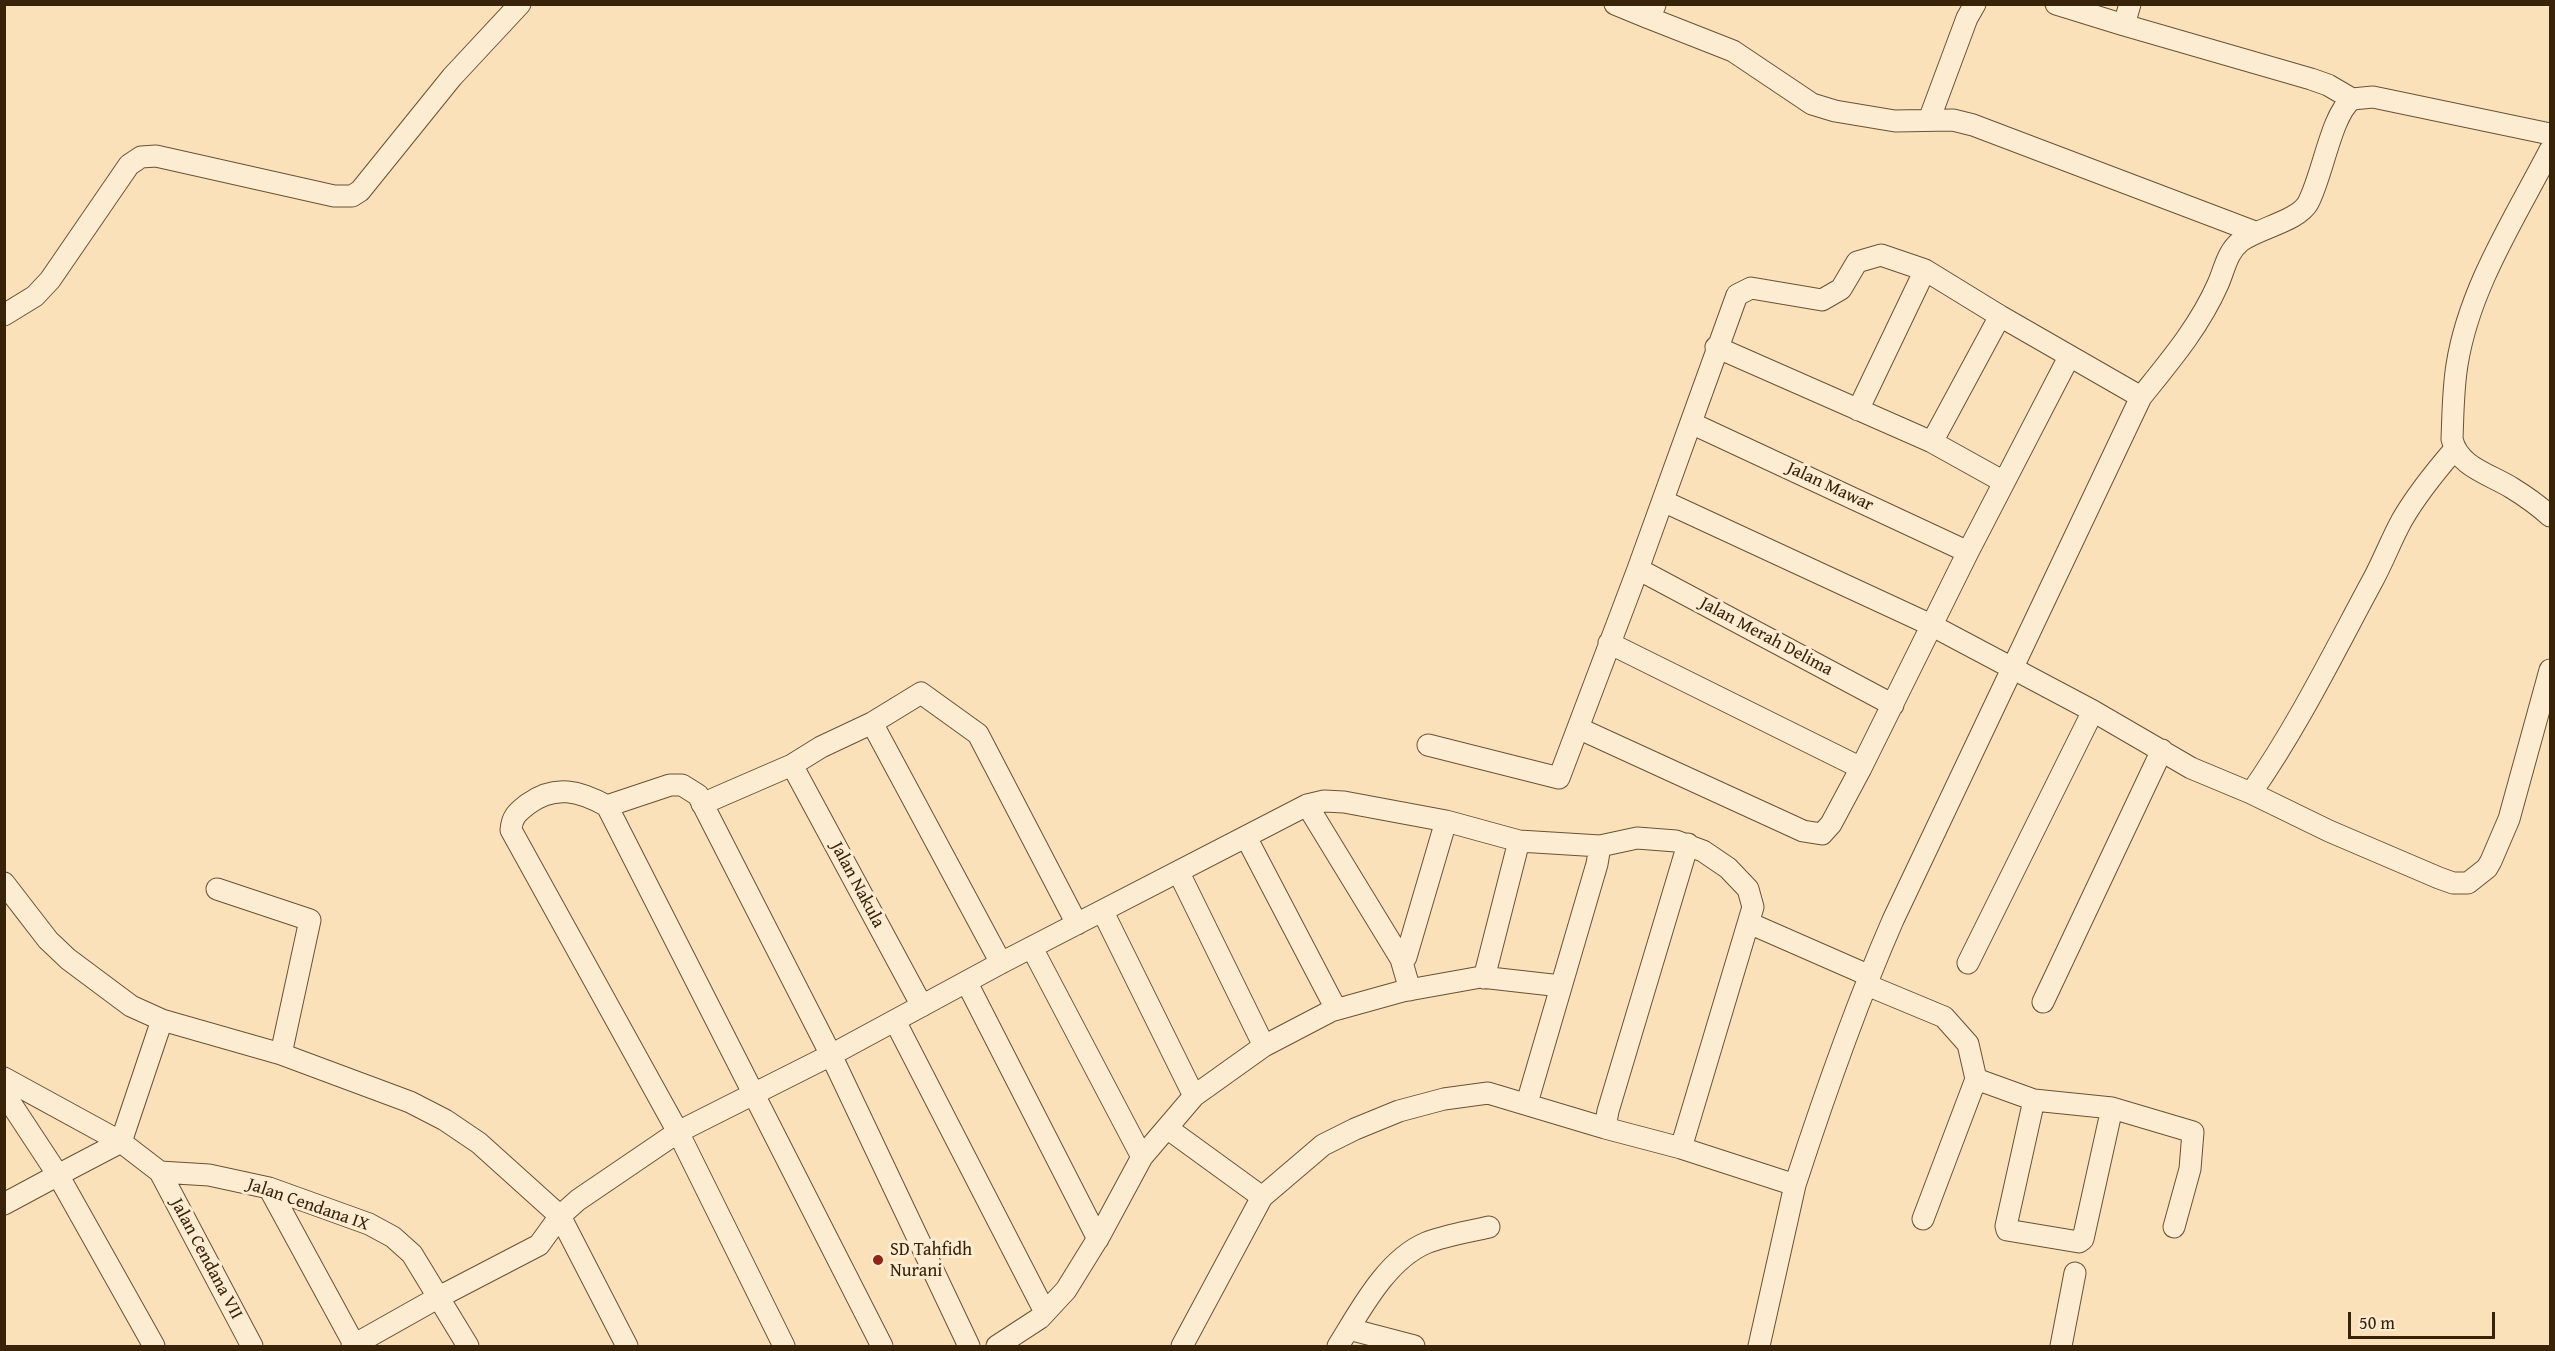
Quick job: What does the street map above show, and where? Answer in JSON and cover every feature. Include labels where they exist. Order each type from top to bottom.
[{"type":"street","points":[[4,315],[35,296],[50,280],[129,165],[141,157],[156,156],[333,196],[352,196],[360,191],[452,77],[520,4]]},
{"type":"street","points":[[1615,4],[1652,11],[1733,51],[1812,104],[1835,111],[1895,122],[1953,120],[1973,125],[2255,232]]},
{"type":"street","points":[[1929,120],[1967,18],[1975,4]]},
{"type":"street","points":[[2056,4],[2311,79],[2328,85],[2352,99]]},
{"type":"street","points":[[2124,25],[2130,4]]},
{"type":"street","points":[[1759,1347],[1795,1185],[1807,1144],[1893,920],[2141,397],[2200,321],[2230,253],[2240,242],[2255,232],[2298,213],[2307,205],[2322,172],[2340,112],[2344,105],[2352,99],[2373,97],[2550,134]]},
{"type":"street","points":[[2550,150],[2488,270],[2475,303],[2457,365],[2452,439],[2454,450],[2463,460],[2510,487],[2550,516]]},
{"type":"street","points":[[1428,746],[1559,778],[1663,501],[1716,347],[1737,295],[1751,288],[1822,300],[1841,289],[1857,262],[1881,255],[1925,270],[2069,357],[2141,397]]},
{"type":"street","points":[[1858,410],[1925,270]]},
{"type":"street","points":[[1932,442],[2000,316]]},
{"type":"street","points":[[1716,347],[1932,442],[2004,482]]},
{"type":"street","points":[[1578,728],[1810,833],[1822,834],[1831,824],[1861,768],[1931,625],[2069,357]]},
{"type":"street","name":"Jalan Mawar","points":[[1691,423],[1968,552]]},
{"type":"street","points":[[2251,793],[2269,767],[2346,631],[2390,549],[2401,522],[2422,488],[2454,450]]},
{"type":"street","points":[[1663,501],[1931,625],[2093,711],[2191,768],[2251,793],[2329,831],[2453,883],[2468,883],[2487,868],[2509,819],[2550,670]]},
{"type":"street","name":"Jalan Merah Delima","points":[[1638,569],[1893,705]]},
{"type":"street","points":[[1609,643],[1861,768]]},
{"type":"street","points":[[702,804],[792,765],[821,747],[872,723],[921,693],[978,734],[1077,924]]},
{"type":"street","points":[[1968,963],[2093,711]]},
{"type":"street","points":[[872,723],[1001,963]]},
{"type":"street","points":[[2043,1002],[2162,750]]},
{"type":"street","name":"Jalan Nakula","points":[[792,765],[922,1005]]},
{"type":"street","points":[[607,807],[670,785],[690,788],[702,804],[831,1055],[969,1347]]},
{"type":"street","points":[[784,1347],[678,1132],[511,830],[512,820],[517,812],[541,795],[562,792],[578,793],[607,807],[882,1347]]},
{"type":"street","points":[[268,1188],[354,1346],[439,1297],[538,1245],[560,1216],[578,1200],[678,1132],[831,1055],[1001,963],[1307,805],[1324,801],[1344,802],[1446,821],[1519,841],[1600,846],[1637,838],[1663,839],[1688,844],[1722,863],[1748,889],[1753,907],[1681,1148]]},
{"type":"street","points":[[1307,805],[1401,959],[1410,990]]},
{"type":"street","points":[[1401,959],[1406,957],[1446,821]]},
{"type":"street","points":[[1246,837],[1336,1009]]},
{"type":"street","points":[[1484,978],[1519,841]]},
{"type":"street","points":[[1605,1128],[1608,1111],[1688,844]]},
{"type":"street","points":[[1527,1103],[1597,864],[1600,846]]},
{"type":"street","points":[[1179,873],[1264,1046]]},
{"type":"street","points":[[4,883],[48,940],[68,959],[131,1006],[162,1020],[281,1054],[410,1102],[445,1120],[479,1143],[560,1216],[627,1347]]},
{"type":"street","points":[[217,889],[310,920],[281,1054]]},
{"type":"street","points":[[1103,912],[1194,1096]]},
{"type":"street","points":[[1749,923],[1870,976],[1944,1017],[1968,1044],[1976,1079],[1923,1219]]},
{"type":"street","points":[[1032,948],[1142,1157]]},
{"type":"street","points":[[997,1347],[1045,1312],[1066,1290],[1098,1239],[1142,1157],[1194,1096],[1264,1046],[1336,1009],[1410,990],[1466,979],[1484,978],[1561,986]]},
{"type":"street","points":[[967,983],[1098,1239]]},
{"type":"street","points":[[4,1204],[121,1142],[162,1020]]},
{"type":"street","points":[[895,1021],[1045,1312]]},
{"type":"street","points":[[4,1078],[121,1142],[159,1172]]},
{"type":"street","points":[[1976,1079],[2034,1100],[2112,1108],[2193,1132],[2190,1168],[2174,1227]]},
{"type":"street","points":[[4,1093],[58,1175],[154,1347]]},
{"type":"street","points":[[1182,1347],[1262,1197],[1323,1145],[1399,1111],[1444,1099],[1488,1093],[1681,1148],[1795,1185]]},
{"type":"street","points":[[2034,1100],[2007,1230],[2079,1242],[2083,1241],[2112,1108]]},
{"type":"street","points":[[1167,1128],[1262,1197]]},
{"type":"street","name":"Jalan Cendana IX","points":[[159,1172],[209,1175],[268,1188],[369,1224],[393,1237],[412,1254],[468,1347]]},
{"type":"street","name":"Jalan Cendana VII","points":[[159,1172],[252,1347]]},
{"type":"street","points":[[1414,1347],[1344,1338],[1388,1270],[1400,1258],[1426,1244],[1489,1227]]},
{"type":"street","points":[[2061,1347],[2075,1272]]},
{"type":"place","name":"SD Tahfidh Nurani","points":[[878,1260]]}]
